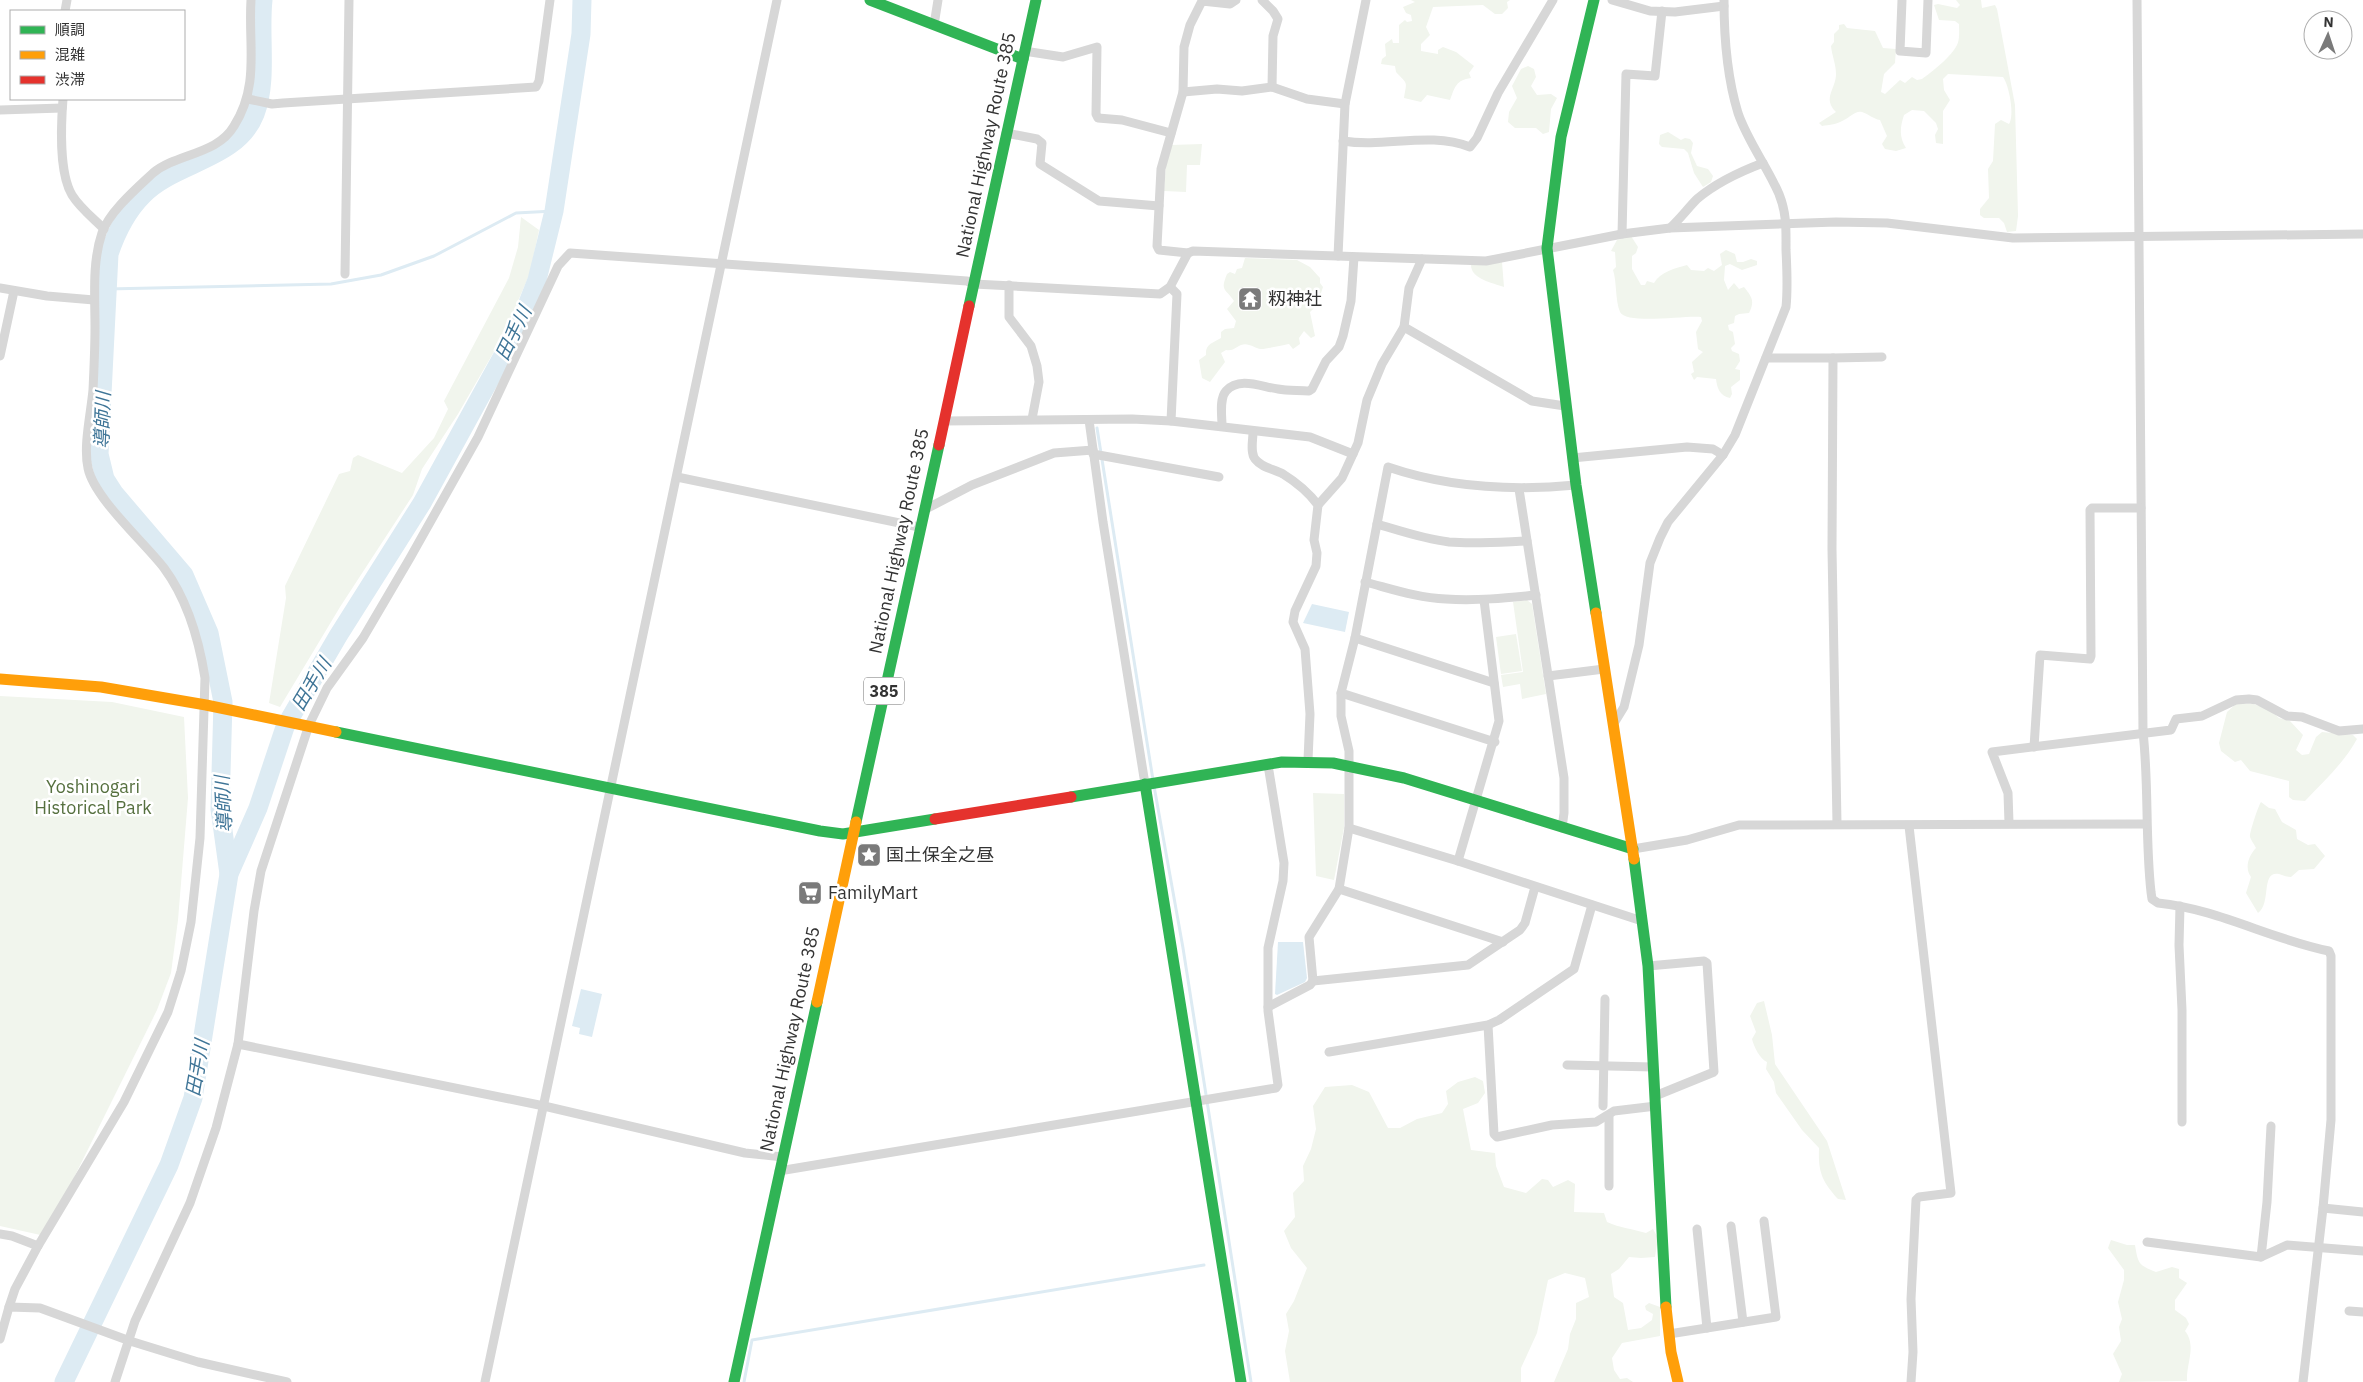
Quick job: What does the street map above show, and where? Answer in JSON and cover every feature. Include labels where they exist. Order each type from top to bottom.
[{"type":"main road","points":[[870,0],[934,25],[1024,55]]},
{"type":"main road","name":"National Highway Route 385","points":[[734,1382],[919,527],[1036,0]]},
{"type":"main road","points":[[1594,0],[1560,137],[1547,248],[1572,458],[1633,849],[1648,966],[1668,1334],[1678,1382]]},
{"type":"main road","points":[[0,679],[101,687],[206,705],[820,832],[842,834],[1145,784],[1308,760],[1349,764],[1401,777],[1633,849]]},
{"type":"main road","points":[[1145,784],[1241,1382]]},
{"type":"street","points":[[0,1339],[15,1289],[38,1246],[124,1102],[168,1012],[181,972],[191,922],[200,847],[206,705],[205,678],[201,653],[185,606],[165,569],[96,488],[88,468],[87,449],[94,360],[94,300],[97,256],[104,229],[126,200],[157,170],[209,147],[221,140],[233,128],[248,99],[252,74],[250,23],[252,0]]},
{"type":"street","points":[[345,274],[349,0]]},
{"type":"street","points":[[248,99],[272,104],[536,87],[539,81],[550,0]]},
{"type":"street","points":[[485,1382],[777,0]]},
{"type":"street","points":[[934,25],[938,0]]},
{"type":"street","points":[[1236,0],[1230,4],[1202,1],[1190,26],[1184,47],[1183,92],[1162,169],[1157,246],[1159,250],[1188,253],[1193,251],[1486,261],[1622,234],[1670,228],[1836,222],[1887,223],[2013,238],[2363,234]]},
{"type":"street","points":[[1262,0],[1278,19],[1272,36],[1272,87]]},
{"type":"street","points":[[1338,256],[1345,104],[1366,0]]},
{"type":"street","points":[[1343,141],[1363,145],[1432,139],[1454,140],[1470,147],[1477,138],[1498,93],[1553,0]]},
{"type":"street","points":[[1612,0],[1650,10],[1675,12],[1724,3],[1731,85],[1750,142],[1779,195],[1787,224],[1788,291],[1786,307],[1735,436],[1723,455],[1668,522],[1660,538],[1650,563],[1640,645],[1624,707],[1613,725]]},
{"type":"street","points":[[1902,0],[1900,51],[1926,53],[1928,0]]},
{"type":"street","points":[[2137,0],[2143,732],[2147,768],[2147,862],[2152,899],[2158,904],[2204,911],[2280,939],[2329,951],[2331,956],[2331,1120],[2303,1382]]},
{"type":"street","points":[[1622,234],[1626,74],[1655,76],[1662,11]]},
{"type":"street","points":[[1024,55],[1063,57],[1097,47],[1096,114],[1098,118],[1122,120],[1171,133]]},
{"type":"street","points":[[1183,92],[1217,89],[1242,91],[1272,87],[1307,98],[1345,104]]},
{"type":"street","points":[[0,110],[63,104],[64,170],[66,182],[78,204],[104,229]]},
{"type":"street","points":[[1006,133],[1037,139],[1042,143],[1040,164],[1099,201],[1159,206]]},
{"type":"street","points":[[1670,228],[1696,200],[1716,185],[1737,172],[1763,163]]},
{"type":"street","points":[[115,1382],[135,1321],[190,1203],[216,1128],[238,1044],[254,911],[261,871],[309,725],[327,688],[363,638],[478,437],[558,266],[570,253],[967,281],[974,284],[1160,294],[1170,287],[1188,253]]},
{"type":"street","points":[[1222,426],[1222,402],[1225,392],[1232,386],[1253,383],[1278,389],[1309,391],[1312,389],[1326,361],[1339,347],[1343,336],[1351,301],[1354,257]]},
{"type":"street","points":[[1308,760],[1310,714],[1305,649],[1293,622],[1295,611],[1316,566],[1314,540],[1318,505],[1342,478],[1358,443],[1367,400],[1382,364],[1404,327],[1409,288],[1422,259]]},
{"type":"street","points":[[1009,285],[1009,317],[1031,346],[1036,360],[1039,382],[1032,419]]},
{"type":"street","points":[[1170,287],[1177,294],[1171,421]]},
{"type":"street","points":[[0,288],[94,300]]},
{"type":"street","points":[[0,356],[14,291]]},
{"type":"street","points":[[1404,327],[1532,401],[1565,406]]},
{"type":"street","points":[[1766,358],[1882,357]]},
{"type":"street","points":[[1833,358],[1832,549],[1837,824]]},
{"type":"street","points":[[944,421],[1032,419],[1171,421],[1222,426],[1253,432],[1310,437],[1353,454]]},
{"type":"street","points":[[1090,420],[1093,452],[1145,784]]},
{"type":"street","points":[[1253,432],[1252,452],[1255,459],[1265,467],[1294,482],[1311,496],[1318,505]]},
{"type":"street","points":[[1572,458],[1687,447],[1713,448],[1723,455]]},
{"type":"street","points":[[924,510],[972,485],[1054,453],[1093,452],[1219,477]]},
{"type":"street","points":[[1313,981],[1309,937],[1339,889],[1349,828],[1349,751],[1341,716],[1341,693],[1355,638],[1388,467],[1434,480],[1519,489],[1576,485]]},
{"type":"street","points":[[677,477],[919,527]]},
{"type":"street","points":[[1519,489],[1564,778],[1562,828]]},
{"type":"street","points":[[2034,747],[2040,655],[2090,659],[2091,656],[2090,510],[2092,508],[2141,508]]},
{"type":"street","points":[[1377,524],[1449,542],[1527,541]]},
{"type":"street","points":[[1366,582],[1445,600],[1484,600],[1536,595]]},
{"type":"street","points":[[1458,861],[1495,742],[1499,709],[1484,600]]},
{"type":"street","points":[[1355,638],[1494,683]]},
{"type":"street","points":[[1548,676],[1604,668]]},
{"type":"street","points":[[1341,693],[1495,742]]},
{"type":"street","points":[[2009,824],[2008,794],[1992,752],[2171,730],[2176,719],[2202,716],[2236,700],[2249,699],[2257,700],[2287,716],[2302,717],[2340,731],[2363,729]]},
{"type":"street","points":[[779,1171],[1196,1103],[1276,1088],[1278,1085],[1268,1007],[1268,948],[1283,881],[1284,863],[1268,765]]},
{"type":"street","points":[[1633,849],[1687,840],[1739,825],[2146,824]]},
{"type":"street","points":[[1909,826],[1951,1193],[1918,1197],[1916,1200],[1911,1299],[1912,1382]]},
{"type":"street","points":[[1349,828],[1458,861],[1642,921]]},
{"type":"street","points":[[1268,1007],[1310,985],[1313,981],[1468,964],[1520,930],[1525,923],[1535,887]]},
{"type":"street","points":[[1339,889],[1503,942]]},
{"type":"street","points":[[1329,1052],[1488,1025],[1499,1020],[1574,969],[1592,905]]},
{"type":"street","points":[[2180,906],[2179,945],[2182,1010],[2180,1070],[2182,1122]]},
{"type":"street","points":[[1488,1025],[1494,1134],[1497,1137],[1552,1125],[1596,1122],[1609,1116],[1614,1111],[1655,1101],[1714,1072],[1707,963],[1704,961],[1648,966]]},
{"type":"street","points":[[1603,1106],[1605,999]]},
{"type":"street","points":[[238,1044],[544,1106],[745,1153],[783,1157]]},
{"type":"street","points":[[1567,1065],[1654,1067]]},
{"type":"street","points":[[1609,1116],[1609,1186]]},
{"type":"street","points":[[2261,1257],[2267,1202],[2271,1126]]},
{"type":"street","points":[[2323,1208],[2363,1212]]},
{"type":"street","points":[[1668,1334],[1776,1317],[1764,1221]]},
{"type":"street","points":[[1731,1226],[1743,1322]]},
{"type":"street","points":[[1697,1229],[1707,1328]]},
{"type":"street","points":[[0,1234],[12,1236],[38,1246]]},
{"type":"street","points":[[2147,1242],[2261,1257],[2287,1246],[2363,1251]]},
{"type":"street","points":[[9,1307],[40,1308],[130,1341],[198,1362],[287,1382]]},
{"type":"street","points":[[2349,1312],[2363,1312]]},
{"type":"green space","points":[[1411,0],[1510,0],[1507,2],[1508,8],[1502,14],[1495,14],[1483,5],[1433,7],[1426,27],[1430,35],[1421,44],[1421,51],[1438,54],[1438,50],[1443,47],[1456,52],[1474,66],[1469,73],[1471,78],[1459,82],[1450,100],[1427,95],[1421,102],[1404,98],[1406,83],[1396,72],[1395,66],[1381,64],[1382,59],[1386,56],[1385,44],[1392,39],[1393,43],[1399,43],[1399,25],[1405,20],[1407,22],[1412,21],[1411,15],[1406,13],[1403,7],[1415,2]]},
{"type":"green space","points":[[1956,0],[1981,0],[1982,8],[1995,5],[1997,9],[2015,105],[2018,216],[2016,231],[2007,232],[2004,223],[1999,218],[1984,218],[1980,215],[1980,209],[1989,198],[1988,169],[1993,161],[1995,124],[2001,120],[2009,124],[2011,120],[2010,100],[2003,77],[1948,74],[1943,79],[1944,90],[1950,100],[1943,111],[1943,144],[1936,143],[1935,135],[1938,129],[1936,123],[1924,111],[1912,110],[1904,115],[1901,132],[1906,148],[1896,151],[1885,149],[1882,144],[1887,136],[1880,120],[1864,113],[1857,112],[1833,124],[1822,126],[1819,123],[1836,112],[1830,102],[1836,74],[1831,46],[1839,25],[1844,24],[1847,28],[1875,31],[1883,48],[1896,49],[1895,63],[1884,74],[1881,92],[1885,94],[1900,80],[1905,83],[1912,77],[1917,80],[1922,79],[1951,54],[1959,40],[1959,24],[1955,21],[1939,20],[1934,5],[1938,4],[1957,8],[1960,5]]},
{"type":"green space","points":[[1528,66],[1534,69],[1536,77],[1531,86],[1537,95],[1551,94],[1557,98],[1551,109],[1549,132],[1543,134],[1536,128],[1515,128],[1508,122],[1509,112],[1517,98],[1512,86],[1521,69]]},
{"type":"green space","points":[[1668,132],[1681,140],[1685,138],[1690,139],[1693,143],[1691,153],[1697,166],[1708,169],[1713,176],[1711,182],[1703,187],[1694,173],[1688,153],[1684,149],[1662,147],[1659,144],[1660,135]]},
{"type":"green space","points":[[1202,144],[1200,165],[1187,165],[1186,192],[1164,191],[1166,165],[1171,145]]},
{"type":"green space","points":[[521,217],[539,230],[530,273],[503,336],[458,414],[422,469],[413,495],[340,607],[280,707],[269,703],[286,598],[285,586],[339,474],[350,471],[353,458],[358,455],[402,473],[434,438],[448,409],[444,401],[509,278],[518,247]]},
{"type":"green space","points":[[1631,236],[1638,247],[1636,253],[1632,256],[1632,269],[1641,285],[1645,285],[1647,281],[1654,283],[1664,273],[1687,265],[1691,270],[1704,271],[1708,268],[1714,271],[1722,265],[1720,254],[1726,250],[1735,254],[1737,262],[1751,259],[1757,261],[1757,265],[1742,270],[1730,264],[1725,266],[1724,280],[1728,290],[1734,283],[1739,289],[1744,287],[1751,296],[1752,302],[1749,313],[1735,316],[1734,323],[1728,325],[1729,330],[1733,332],[1735,344],[1731,348],[1732,351],[1739,354],[1740,361],[1735,369],[1740,370],[1740,380],[1731,387],[1732,394],[1730,398],[1720,391],[1716,379],[1697,377],[1694,380],[1691,374],[1694,372],[1692,362],[1703,352],[1698,349],[1696,332],[1702,321],[1701,317],[1645,319],[1625,316],[1620,312],[1613,270],[1616,267],[1615,252],[1611,251],[1617,240]]},
{"type":"green space","points":[[1245,258],[1297,260],[1310,267],[1320,278],[1320,283],[1323,287],[1317,305],[1310,312],[1315,336],[1311,338],[1304,331],[1299,338],[1300,344],[1293,349],[1289,344],[1261,349],[1246,344],[1232,350],[1226,350],[1221,353],[1225,362],[1210,382],[1202,378],[1199,360],[1206,355],[1208,346],[1221,338],[1221,332],[1225,329],[1234,328],[1236,321],[1227,309],[1234,301],[1224,289],[1224,284],[1227,274],[1230,272],[1235,274],[1237,269],[1242,268]]},
{"type":"green space","points":[[1502,262],[1504,287],[1479,277],[1472,270],[1471,265],[1483,265]]},
{"type":"green space","points":[[1527,600],[1532,604],[1546,694],[1522,699],[1520,684],[1503,687],[1501,675],[1523,672],[1513,602]]},
{"type":"green space","points":[[1516,634],[1522,671],[1501,674],[1496,637]]},
{"type":"green space","name":"Yoshinogari Historical Park","points":[[0,696],[112,702],[184,717],[188,798],[178,920],[171,973],[157,1010],[45,1236],[0,1226]]},
{"type":"green space","points":[[2237,703],[2253,704],[2269,709],[2279,718],[2290,721],[2303,735],[2296,750],[2302,755],[2309,754],[2316,737],[2322,732],[2353,735],[2357,739],[2340,764],[2305,801],[2293,800],[2289,797],[2289,781],[2250,771],[2241,760],[2235,762],[2221,751],[2219,743],[2227,712]]},
{"type":"green space","points":[[1313,793],[1344,794],[1344,828],[1334,880],[1316,876]]},
{"type":"green space","points":[[2261,802],[2269,808],[2275,809],[2282,822],[2296,830],[2297,839],[2308,845],[2315,844],[2325,856],[2314,869],[2299,870],[2291,877],[2273,874],[2268,882],[2265,902],[2258,913],[2246,893],[2251,877],[2248,870],[2248,862],[2256,848],[2250,835]]},
{"type":"green space","points":[[1764,1001],[1772,1035],[1775,1064],[1827,1141],[1846,1200],[1838,1199],[1828,1187],[1820,1170],[1819,1148],[1802,1130],[1776,1093],[1774,1082],[1766,1069],[1767,1062],[1760,1056],[1754,1046],[1752,1039],[1756,1032],[1750,1016],[1757,1003]]},
{"type":"green space","points":[[1475,1077],[1483,1081],[1485,1093],[1478,1103],[1463,1109],[1471,1150],[1495,1153],[1496,1166],[1504,1187],[1526,1193],[1542,1179],[1548,1180],[1553,1187],[1568,1180],[1575,1184],[1574,1212],[1604,1213],[1607,1222],[1646,1233],[1653,1229],[1658,1238],[1655,1257],[1629,1257],[1619,1269],[1611,1274],[1614,1297],[1623,1303],[1628,1330],[1641,1328],[1652,1320],[1653,1314],[1646,1310],[1645,1306],[1649,1303],[1660,1307],[1660,1336],[1622,1343],[1612,1358],[1614,1370],[1620,1379],[1627,1378],[1633,1382],[1554,1382],[1568,1349],[1570,1334],[1576,1319],[1576,1303],[1589,1297],[1585,1278],[1565,1273],[1548,1280],[1537,1333],[1521,1368],[1521,1382],[1290,1382],[1285,1351],[1289,1331],[1286,1314],[1294,1301],[1307,1268],[1291,1248],[1284,1231],[1295,1217],[1293,1193],[1304,1181],[1303,1166],[1311,1149],[1316,1129],[1313,1106],[1325,1087],[1352,1085],[1369,1092],[1388,1128],[1400,1128],[1417,1119],[1442,1113],[1448,1104],[1446,1091],[1458,1082]]},
{"type":"green space","points":[[2111,1240],[2127,1245],[2135,1245],[2140,1263],[2150,1270],[2156,1272],[2172,1267],[2179,1269],[2179,1278],[2187,1283],[2175,1300],[2175,1310],[2186,1318],[2189,1324],[2185,1331],[2191,1349],[2187,1381],[2119,1382],[2122,1374],[2113,1354],[2121,1341],[2119,1327],[2122,1319],[2118,1302],[2124,1280],[2124,1270],[2108,1248]]},
{"type":"shaded area","points":[[1312,604],[1349,612],[1345,632],[1303,623]]},
{"type":"shaded area","points":[[1278,942],[1303,942],[1307,978],[1305,982],[1277,995],[1275,994]]},
{"type":"shaded area","points":[[581,989],[602,994],[592,1037],[579,1034],[580,1028],[572,1026]]},
{"type":"waterway","name":"導師川","points":[[229,874],[220,809],[223,702],[209,633],[184,575],[114,493],[105,479],[99,454],[109,254],[127,215],[143,195],[171,175],[220,151],[246,129],[255,114],[261,87],[263,0]]},
{"type":"waterway","name":"田手川","points":[[64,1382],[169,1165],[193,1098],[229,874],[258,808],[285,727],[338,636],[422,503],[518,328],[537,280],[554,211],[581,34],[582,0]]},
{"type":"waterway","points":[[107,289],[331,284],[381,275],[434,256],[516,213],[554,211]]},
{"type":"waterway","points":[[1097,428],[1153,780]]},
{"type":"waterway","points":[[1154,786],[1183,948],[1251,1382]]},
{"type":"waterway","points":[[744,1382],[752,1340],[1204,1265]]},
{"type":"traffic: fast","points":[[870,0],[1023,59]]},
{"type":"traffic: fast","points":[[969,306],[1036,0]]},
{"type":"traffic: fast","points":[[1594,0],[1561,137],[1547,248],[1576,485],[1596,613]]},
{"type":"traffic: fast","points":[[856,822],[939,445]]},
{"type":"traffic: fast","points":[[336,732],[820,831],[843,834],[935,819]]},
{"type":"traffic: fast","points":[[1071,797],[1282,762],[1333,763],[1404,778],[1633,849]]},
{"type":"traffic: fast","points":[[1145,784],[1241,1382]]},
{"type":"traffic: fast","points":[[1634,859],[1648,966],[1666,1307]]},
{"type":"traffic: fast","points":[[734,1382],[817,1002]]},
{"type":"traffic: slow","points":[[1596,613],[1634,859]]},
{"type":"traffic: slow","points":[[0,679],[101,687],[206,705],[336,732]]},
{"type":"traffic: slow","points":[[817,1002],[856,822]]},
{"type":"traffic: slow","points":[[1666,1307],[1671,1352],[1678,1382]]},
{"type":"traffic: jam","points":[[939,445],[969,306]]},
{"type":"traffic: jam","points":[[935,819],[1071,797]]},
{"type":"place","name":"籾神社","points":[[1250,299]]},
{"type":"place","name":"国土保全之昼","points":[[869,855]]},
{"type":"place","name":"FamilyMart","points":[[810,893]]}]
